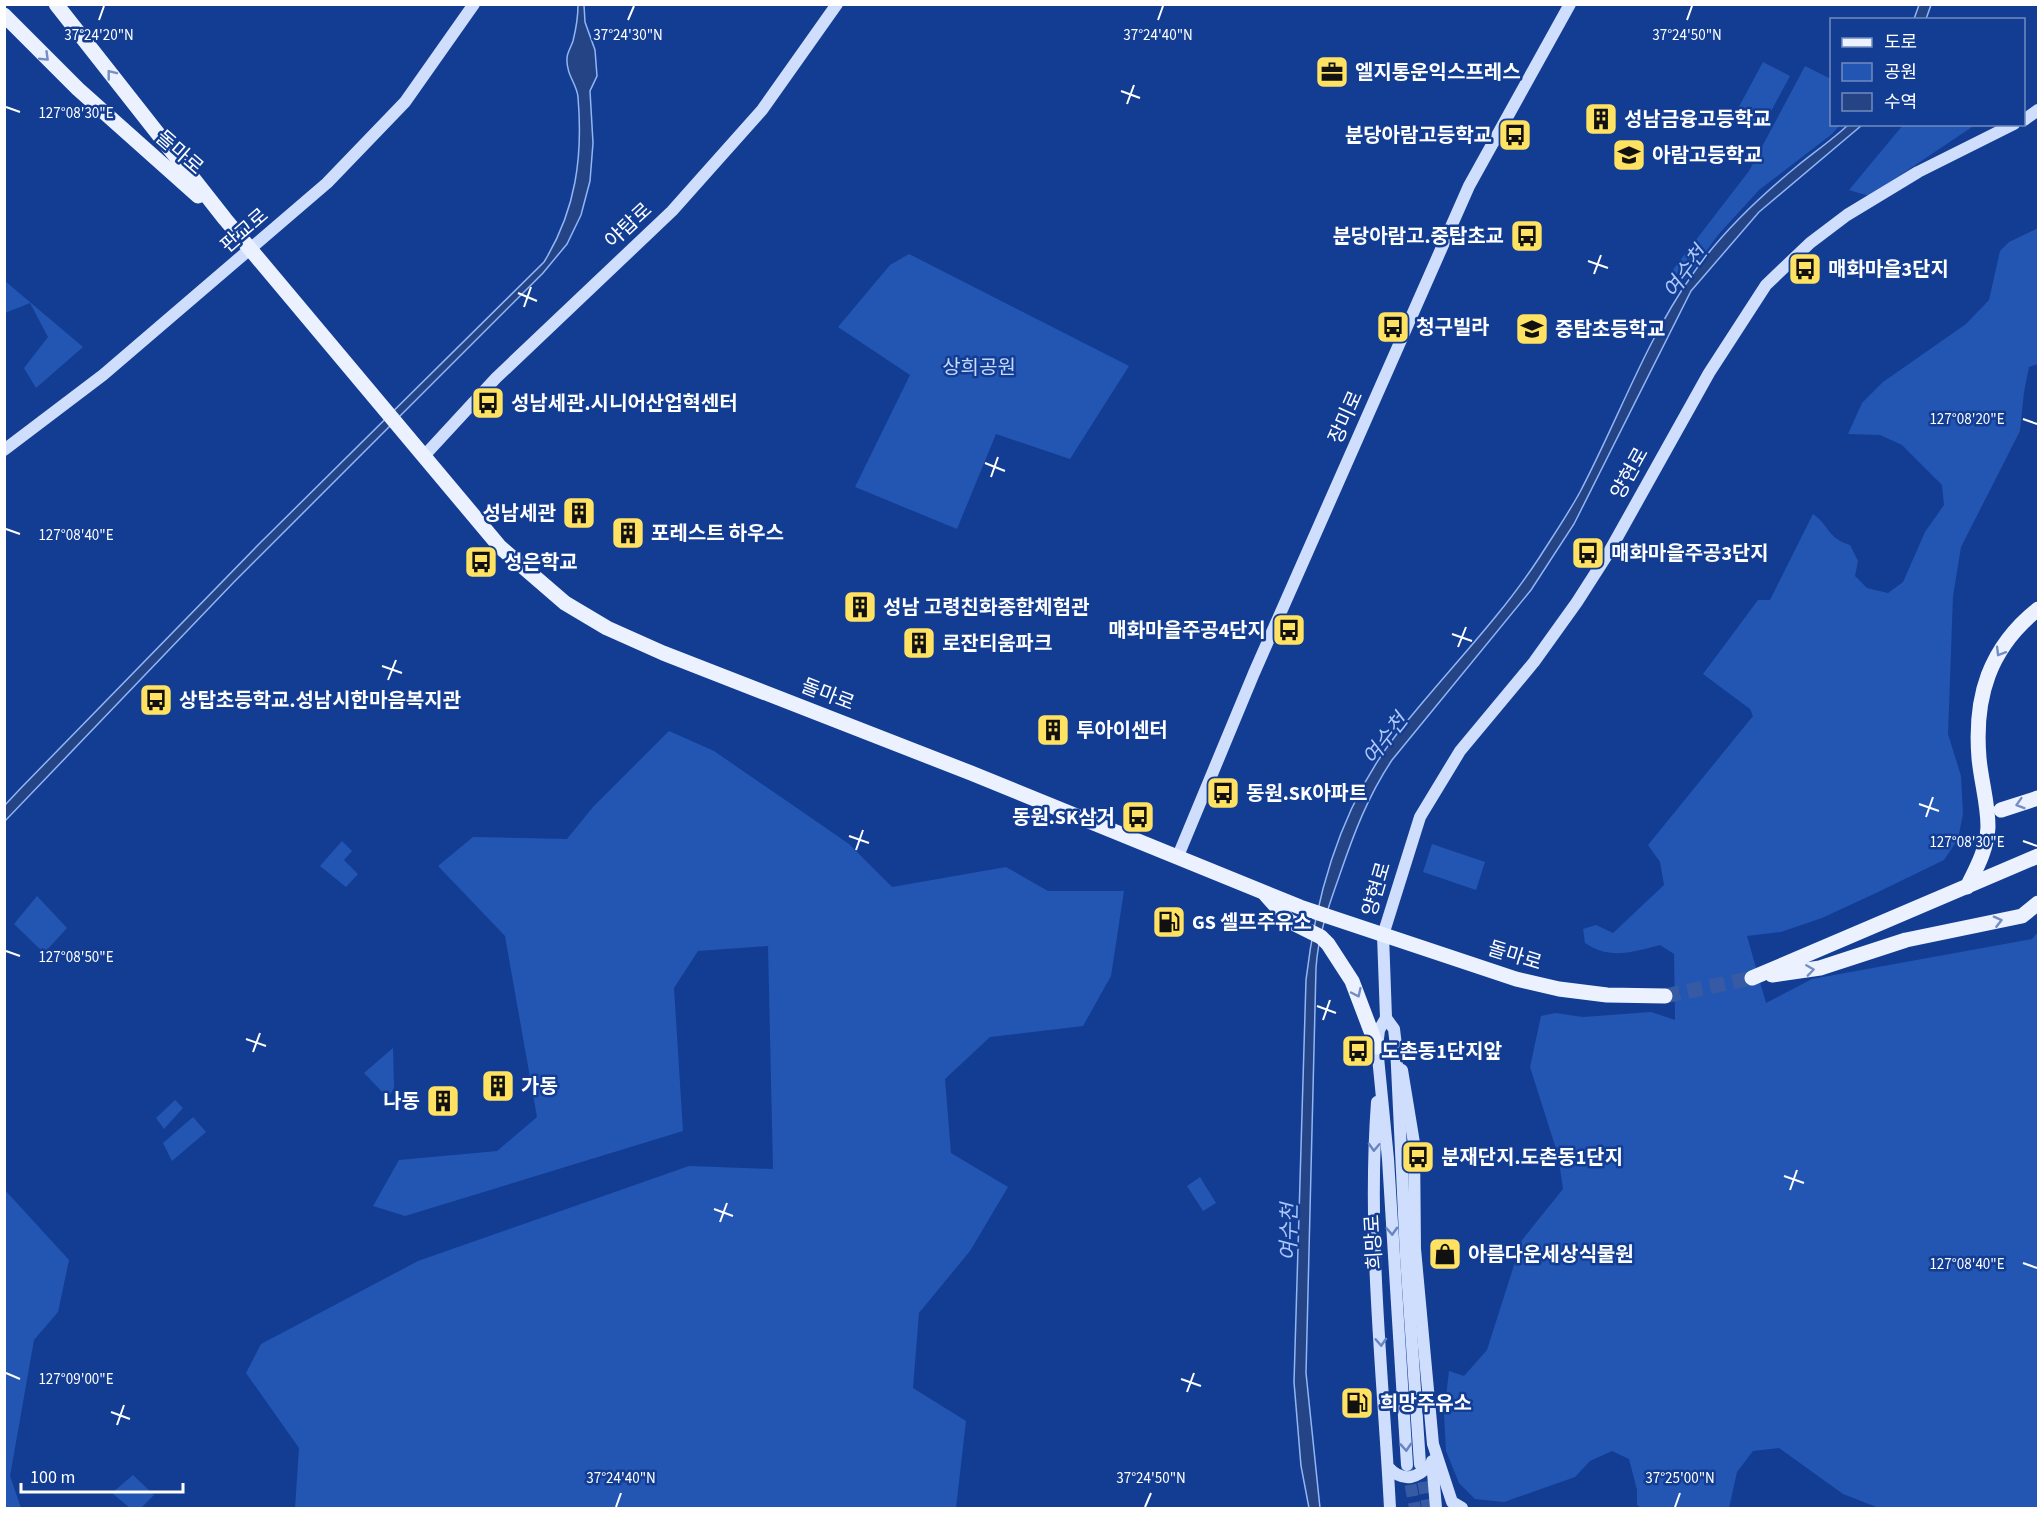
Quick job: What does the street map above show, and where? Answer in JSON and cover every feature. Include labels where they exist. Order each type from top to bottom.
[{"type":"main road","name":"돌마로","points":[[56,4],[225,219],[500,548],[565,603],[607,628],[1300,907],[1516,979],[1559,990],[1607,995],[1665,996]]},
{"type":"main road","name":"판교로","points":[[4,450],[103,375],[252,250],[327,183],[405,102],[474,4]]},
{"type":"main road","name":"야탑로","points":[[424,456],[496,378],[672,211],[762,110],[837,4]]},
{"type":"main road","name":"장미로","points":[[1178,856],[1254,674],[1469,186],[1570,4]]},
{"type":"main road","name":"돌마로","points":[[4,15],[78,89],[225,219]]},
{"type":"main road","points":[[2025,119],[2038,110]]},
{"type":"main road","name":"양현로","points":[[1383,935],[1420,817],[1460,751],[1534,662],[1577,602],[1609,552],[1708,373],[1766,285],[1810,243],[1847,215],[1918,172],[2010,126]]},
{"type":"main road","points":[[1967,886],[1982,856],[1988,828],[1987,803],[1979,760],[1977,710],[1988,672],[2008,638],[2038,609]]},
{"type":"main road","points":[[2001,810],[2038,798]]},
{"type":"main road","points":[[2038,856],[1752,978],[1820,968],[1906,940],[2022,916],[2038,903]]},
{"type":"main road","points":[[1262,891],[1289,921],[1328,944],[1355,988],[1377,1047]]},
{"type":"main road","name":"희망로","points":[[1383,935],[1386,1018],[1394,1029],[1396,1047],[1406,1256],[1420,1464]]},
{"type":"main road","name":"희망로","points":[[1386,1018],[1378,1030],[1377,1047],[1420,1464]]},
{"type":"main road","points":[[1396,1047],[1406,1088],[1414,1143],[1415,1249],[1433,1444],[1439,1469],[1452,1502],[1462,1509]]},
{"type":"main road","points":[[1379,1068],[1373,1150],[1390,1509]]},
{"type":"main road","points":[[1388,1467],[1395,1475],[1407,1479],[1422,1473],[1420,1464],[1428,1397]]},
{"type":"main road","points":[[1420,1464],[1436,1509]]},
{"type":"green space","points":[[1763,62],[1790,76],[1762,128],[1735,114]]},
{"type":"green space","points":[[1805,66],[1830,78],[1830,126],[1839,126],[1832,134],[1759,190],[1718,235],[1685,280],[1672,271],[1749,171]]},
{"type":"green space","points":[[1902,126],[1972,127],[1869,196],[1849,190]]},
{"type":"green space","points":[[2038,228],[2038,364],[2029,367],[2020,431],[1961,547],[1953,596],[1948,734],[1961,776],[1963,814],[1958,839],[1944,860],[1822,918],[1781,932],[1747,936],[1766,1003],[1812,979],[2032,939],[2038,932],[2038,1508],[1879,1508],[1843,1494],[1779,1448],[1753,1451],[1737,1472],[1729,1508],[1641,1508],[1637,1505],[1637,1490],[1629,1459],[1612,1451],[1590,1461],[1575,1477],[1504,1502],[1475,1499],[1459,1483],[1446,1451],[1444,1414],[1449,1371],[1464,1376],[1487,1350],[1522,1240],[1563,1189],[1558,1155],[1530,1067],[1541,1016],[1555,1013],[1583,1017],[1651,1012],[1675,1020],[1674,954],[1660,945],[1622,953],[1603,951],[1585,943],[1583,929],[1596,925],[1613,933],[1664,885],[1660,862],[1648,845],[1753,716],[1750,709],[1703,674],[1758,600],[1770,600],[1813,514],[1832,535],[1850,545],[1858,561],[1855,576],[1867,588],[1888,593],[1903,582],[1925,532],[1944,505],[1942,485],[1902,445],[1880,435],[1848,434],[1862,403],[1883,382],[1966,324],[1989,300],[2000,251],[2009,242]]},
{"type":"green space","name":"상희공원","points":[[909,254],[1129,366],[1070,459],[996,434],[957,529],[855,487],[910,375],[838,327],[890,265]]},
{"type":"green space","points":[[5,281],[83,347],[36,388],[24,368],[48,337],[30,303],[5,313]]},
{"type":"green space","points":[[669,731],[714,751],[849,844],[892,887],[1006,867],[1048,891],[1124,891],[1111,976],[1083,1026],[990,1037],[945,1079],[951,1153],[1008,1187],[970,1251],[919,1313],[913,1388],[966,1421],[956,1508],[295,1508],[299,1448],[246,1373],[261,1344],[418,1261],[689,1166],[773,1169],[768,946],[698,951],[674,988],[683,1131],[405,1216],[373,1206],[399,1160],[497,1151],[537,1117],[505,936],[438,866],[473,837],[567,839],[593,807]]},
{"type":"green space","points":[[342,841],[352,851],[344,860],[358,874],[346,887],[320,866]]},
{"type":"green space","points":[[1432,844],[1485,862],[1476,890],[1423,872]]},
{"type":"green space","points":[[37,896],[67,928],[44,953],[14,924]]},
{"type":"green space","points":[[393,1048],[394,1088],[388,1098],[364,1073]]},
{"type":"green space","points":[[175,1100],[183,1108],[164,1129],[156,1118]]},
{"type":"green space","points":[[193,1117],[206,1132],[172,1161],[163,1143]]},
{"type":"green space","points":[[1200,1177],[1216,1203],[1203,1211],[1187,1186]]},
{"type":"green space","points":[[4,1189],[69,1260],[58,1312],[34,1340],[10,1476],[21,1508],[5,1508]]},
{"type":"green space","points":[[133,1475],[154,1495],[141,1508],[130,1508],[112,1493]]},
{"type":"water","points":[[578,5],[584,5],[585,22],[595,50],[597,76],[590,91],[593,143],[590,181],[581,215],[567,244],[543,273],[234,582],[5,821],[5,805],[20,789],[259,544],[544,262],[564,223],[578,162],[578,97],[568,69],[567,58],[575,32]]},
{"type":"water","points":[[1919,5],[1931,5],[1926,18],[1914,18]]},
{"type":"water","points":[[1847,126],[1861,126],[1759,212],[1691,291],[1574,524],[1531,590],[1392,760],[1356,829],[1325,920],[1316,968],[1306,1373],[1320,1508],[1309,1508],[1301,1466],[1294,1382],[1306,980],[1317,915],[1334,852],[1346,821],[1377,762],[1396,735],[1523,582],[1560,525],[1594,465],[1660,327],[1692,275],[1727,231],[1753,204]]},
{"type":"tunnel","points":[[1665,996],[1752,978]]},
{"type":"tunnel","points":[[1420,1464],[1428,1508]]},
{"type":"tunnel","points":[[1407,1467],[1415,1508]]},
{"type":"place","name":"엘지통운익스프레스","points":[[1332,72]]},
{"type":"place","name":"성남금융고등학교","points":[[1601,119]]},
{"type":"place","name":"분당아람고등학교","points":[[1515,135]]},
{"type":"place","name":"아람고등학교","points":[[1629,155]]},
{"type":"place","name":"분당아람고.중탑초교","points":[[1527,236]]},
{"type":"place","name":"매화마을3단지","points":[[1805,269]]},
{"type":"place","name":"청구빌라","points":[[1393,327]]},
{"type":"place","name":"중탑초등학교","points":[[1532,329]]},
{"type":"place","name":"성남세관.시니어산업혁센터","points":[[488,403]]},
{"type":"place","name":"성남세관","points":[[579,513]]},
{"type":"place","name":"포레스트 하우스","points":[[628,533]]},
{"type":"place","name":"매화마을주공3단지","points":[[1588,553]]},
{"type":"place","name":"성은학교","points":[[481,562]]},
{"type":"place","name":"성남 고령친화종합체험관","points":[[860,607]]},
{"type":"place","name":"매화마을주공4단지","points":[[1289,630]]},
{"type":"place","name":"로잔티움파크","points":[[919,643]]},
{"type":"place","name":"상탑초등학교.성남시한마음복지관","points":[[156,700]]},
{"type":"place","name":"투아이센터","points":[[1053,730]]},
{"type":"place","name":"동원.SK아파트","points":[[1223,793]]},
{"type":"place","name":"동원.SK삼거","points":[[1138,817]]},
{"type":"place","name":"GS 셀프주유소","points":[[1169,922]]},
{"type":"place","name":"도촌동1단지앞","points":[[1358,1051]]},
{"type":"place","name":"가동","points":[[498,1086]]},
{"type":"place","name":"나동","points":[[443,1101]]},
{"type":"place","name":"분재단지.도촌동1단지","points":[[1418,1157]]},
{"type":"place","name":"아름다운세상식물원","points":[[1445,1254]]},
{"type":"place","name":"희망주유소","points":[[1357,1403]]},
{"type":"water label","name":"여수천","points":[[1685,272]]},
{"type":"water label","name":"여수천","points":[[1385,739]]},
{"type":"water label","name":"여수천","points":[[1289,1232]]}]
